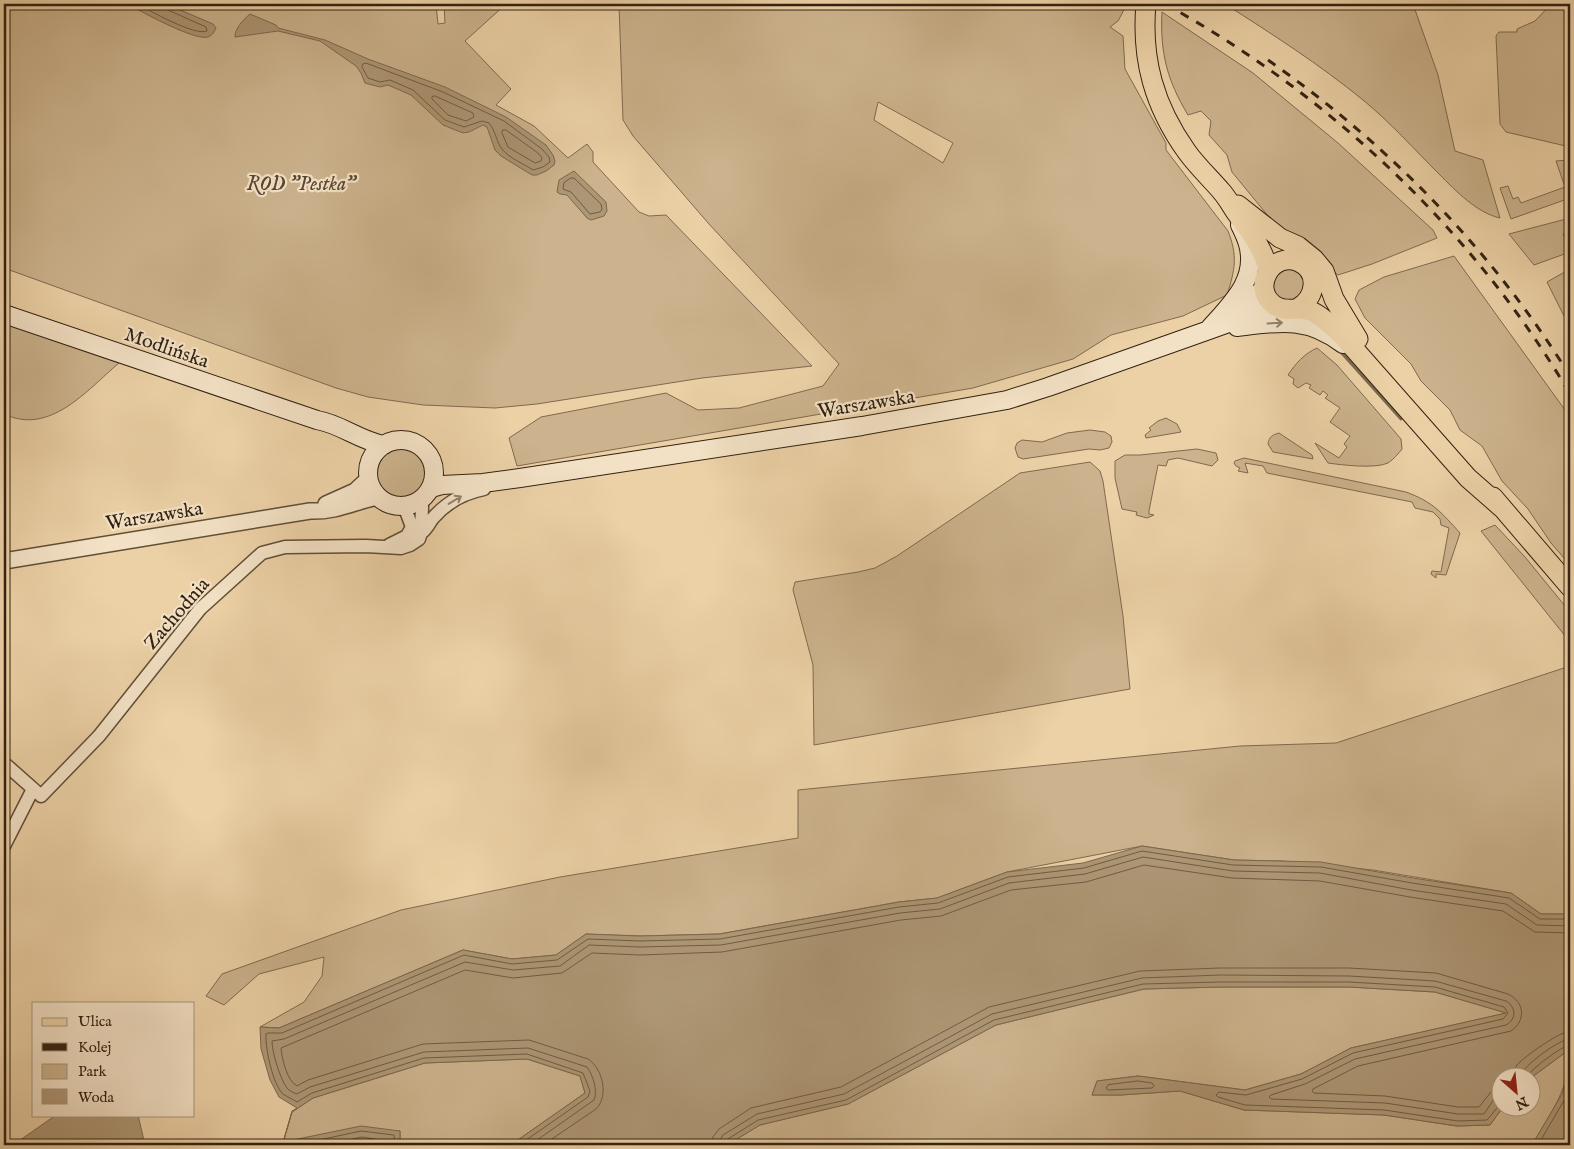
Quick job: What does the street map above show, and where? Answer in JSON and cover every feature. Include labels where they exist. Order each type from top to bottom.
[{"type":"main road","points":[[1146,4],[1146,43],[1155,94],[1165,116],[1187,152],[1284,260]]},
{"type":"main road","points":[[1232,204],[1267,261],[1268,271]]},
{"type":"main road","points":[[1209,330],[1239,295],[1248,277],[1250,260],[1248,244],[1232,204]]},
{"type":"main road","points":[[1232,204],[1280,238],[1298,246],[1314,259],[1324,272],[1334,299],[1358,339]]},
{"type":"main road","points":[[1298,308],[1309,300],[1314,281],[1308,269],[1297,261],[1284,260],[1278,262],[1265,276],[1269,297],[1286,310],[1298,308],[1310,311],[1323,318],[1341,334],[1468,478],[1501,507]]},
{"type":"main road","points":[[1313,290],[1321,302],[1440,426],[1501,507],[1570,587]]},
{"type":"main road","name":"Warszawska","points":[[425,494],[442,485],[483,483],[520,478],[862,426],[1007,400],[1209,330],[1269,297]]},
{"type":"main road","name":"Modlińska","points":[[4,314],[317,420],[331,422],[368,441],[384,445]]},
{"type":"main road","points":[[1209,330],[1261,323],[1297,323],[1332,335],[1368,364]]},
{"type":"main road","name":"Modlińska","points":[[317,420],[356,449],[369,472]]},
{"type":"main road","points":[[400,440],[417,444],[429,455],[433,466],[434,480],[425,494],[411,505],[400,506],[385,502],[373,490],[369,472],[377,450],[384,445],[400,440]]},
{"type":"main road","name":"Warszawska","points":[[433,466],[451,472],[520,478]]},
{"type":"street","name":"Warszawska","points":[[310,511],[355,491],[369,472]]},
{"type":"street","name":"Zachodnia","points":[[4,846],[40,795],[100,736],[200,609],[262,553],[285,547],[386,546],[401,548],[410,545],[418,539],[421,533],[428,528],[432,520],[454,498],[520,478]]},
{"type":"street","points":[[421,533],[422,506],[425,494]]},
{"type":"street","name":"Warszawska","points":[[4,561],[310,511],[326,511],[343,508],[378,497]]},
{"type":"street","name":"Zachodnia","points":[[386,546],[407,536],[412,527],[406,511],[400,506]]},
{"type":"street","points":[[4,568],[24,557]]},
{"type":"street","points":[[4,763],[40,795]]},
{"type":"green space","name":"ROD \"Pestka\"","points":[[4,4],[436,4],[438,24],[445,23],[444,4],[506,4],[465,41],[511,89],[496,105],[534,126],[568,158],[587,144],[593,152],[593,162],[639,212],[649,216],[666,215],[812,366],[702,378],[537,404],[495,408],[423,405],[368,397],[336,388],[4,268]]},
{"type":"green space","points":[[619,4],[1127,4],[1118,21],[1110,27],[1123,36],[1125,69],[1166,143],[1166,150],[1228,231],[1234,256],[1232,278],[1227,295],[1183,316],[1111,335],[1073,359],[973,388],[517,466],[509,438],[541,417],[666,393],[698,410],[739,408],[823,386],[839,364],[709,224],[633,136],[623,120]],"holes":[[[878,102],[953,143],[943,163],[874,120]]]},
{"type":"green space","points":[[1225,4],[1413,4],[1438,75],[1455,151],[1483,160],[1500,218],[1483,211],[1460,194],[1383,117],[1363,100],[1295,50]]},
{"type":"green space","points":[[1551,4],[1570,4],[1570,147],[1506,132],[1500,124],[1496,36],[1499,32],[1517,32],[1517,29],[1535,21]]},
{"type":"green space","points":[[1162,12],[1253,73],[1338,143],[1433,230],[1437,238],[1372,264],[1338,275],[1278,228],[1232,172],[1227,155],[1209,135],[1211,121],[1201,111],[1188,115],[1181,102],[1166,66],[1162,40]]},
{"type":"green space","points":[[1568,157],[1570,157],[1570,198],[1511,219],[1500,188],[1508,186],[1513,199],[1518,197],[1521,203],[1565,187],[1556,161],[1568,160]]},
{"type":"green space","points":[[1570,218],[1570,231],[1563,234],[1570,252],[1534,265],[1509,234]]},
{"type":"green space","points":[[1454,256],[1565,410],[1570,420],[1570,565],[1551,543],[1528,509],[1502,481],[1482,446],[1460,430],[1450,410],[1421,381],[1411,364],[1365,318],[1355,299],[1359,290],[1384,277]]},
{"type":"green space","points":[[1293,268],[1303,276],[1306,288],[1295,301],[1281,301],[1272,290],[1275,276],[1282,270]]},
{"type":"green space","points":[[1570,269],[1570,328],[1547,282]]},
{"type":"green space","points":[[4,321],[119,363],[81,397],[52,415],[37,419],[21,419],[4,414]]},
{"type":"green space","points":[[1317,348],[1337,365],[1401,439],[1402,449],[1388,463],[1367,466],[1328,463],[1315,443],[1339,458],[1347,447],[1344,444],[1350,436],[1330,422],[1340,408],[1325,398],[1328,395],[1323,391],[1320,395],[1309,388],[1311,385],[1306,383],[1298,388],[1293,384],[1294,379],[1288,375],[1301,359]]},
{"type":"green space","points":[[1166,418],[1177,424],[1181,432],[1146,438],[1145,435],[1151,430],[1149,428]]},
{"type":"green space","points":[[1090,430],[1105,432],[1111,436],[1112,442],[1109,448],[1100,450],[1089,449],[1023,459],[1018,457],[1015,448],[1017,443],[1022,440],[1042,442],[1067,433]]},
{"type":"green space","points":[[1279,433],[1312,455],[1313,459],[1273,452],[1268,442],[1271,437]]},
{"type":"green space","points":[[406,448],[419,455],[425,463],[425,483],[419,491],[411,497],[396,498],[383,491],[377,483],[376,468],[383,455],[391,449]]},
{"type":"green space","points":[[1197,449],[1216,453],[1218,460],[1212,466],[1178,458],[1168,460],[1166,466],[1158,465],[1149,511],[1149,514],[1154,515],[1147,518],[1136,515],[1137,512],[1122,509],[1115,478],[1115,461],[1125,455]]},
{"type":"green space","points":[[1244,458],[1406,492],[1430,504],[1442,513],[1460,533],[1446,575],[1436,574],[1436,578],[1431,574],[1432,571],[1441,572],[1449,528],[1441,525],[1440,519],[1433,512],[1415,508],[1412,502],[1267,473],[1263,466],[1245,463],[1248,473],[1238,471],[1240,468],[1234,463]]},
{"type":"green space","points":[[1090,462],[1100,471],[1103,481],[1123,616],[1130,689],[814,745],[813,665],[793,590],[795,582],[875,568],[897,556],[1020,473]]},
{"type":"green space","points":[[1495,525],[1525,557],[1570,612],[1570,642],[1481,531]]},
{"type":"green space","points":[[1570,666],[1570,914],[1541,914],[1511,893],[1373,870],[1283,861],[1234,860],[1142,846],[1007,872],[937,898],[899,902],[719,934],[640,936],[586,934],[556,955],[512,959],[463,950],[279,1028],[260,1027],[304,1002],[322,976],[324,957],[259,974],[224,1005],[206,996],[222,974],[401,910],[560,877],[798,838],[798,790],[1240,746],[1336,743]]},
{"type":"green space","points":[[1349,987],[1435,992],[1507,1013],[1351,1048],[1301,1074],[1245,1090],[1138,1076],[1097,1081],[1092,1095],[1180,1091],[1244,1110],[1384,1115],[1457,1126],[1490,1125],[1496,1116],[1542,1116],[1542,1070],[1570,1049],[1567,1076],[1558,1100],[1532,1145],[727,1145],[760,1125],[848,1104],[996,1025],[1144,989]]},
{"type":"green space","points":[[527,1059],[580,1076],[585,1093],[515,1142],[479,1145],[400,1145],[400,1131],[283,1143],[292,1112],[313,1098],[425,1063]]},
{"type":"water","points":[[127,4],[166,4],[213,24],[216,28],[208,37],[191,35]]},
{"type":"water","points":[[250,14],[276,25],[278,28],[325,40],[368,59],[445,87],[506,117],[546,145],[553,155],[554,165],[546,171],[532,175],[501,156],[495,150],[487,127],[483,125],[463,133],[443,125],[411,95],[388,85],[380,87],[365,83],[356,66],[320,41],[278,31],[235,37],[238,27]]},
{"type":"water","points":[[574,171],[606,202],[607,211],[604,216],[591,220],[587,218],[567,195],[557,192],[559,180]]},
{"type":"water","points":[[1142,846],[1234,860],[1321,862],[1511,893],[1541,914],[1570,914],[1570,1049],[1542,1070],[1542,1066],[1492,1066],[1492,1116],[1496,1116],[1490,1125],[1457,1126],[1384,1115],[1244,1110],[1180,1091],[1092,1095],[1097,1081],[1138,1076],[1245,1090],[1301,1074],[1351,1048],[1506,1013],[1435,992],[1349,987],[1144,989],[996,1025],[848,1104],[760,1125],[727,1145],[479,1145],[515,1142],[585,1093],[580,1076],[527,1059],[425,1063],[313,1098],[292,1112],[287,1127],[292,1111],[297,1108],[279,1097],[270,1080],[261,1049],[260,1027],[279,1028],[463,950],[512,959],[556,955],[586,934],[640,936],[720,934],[899,902],[937,898],[1007,872],[1083,863]]},
{"type":"water","points":[[1570,1065],[1570,1145],[1532,1145],[1562,1094]]},
{"type":"water","points":[[55,1116],[138,1116],[145,1145],[13,1145]]},
{"type":"water","points":[[361,1126],[400,1131],[400,1145],[283,1145],[283,1142]]},
{"type":"waterway","points":[[1340,351],[1401,419]]},
{"type":"railway","points":[[1165,4],[1226,40],[1284,80],[1340,124],[1393,172],[1443,223],[1489,277],[1532,334],[1570,394]]},
{"type":"railway","points":[[1268,60],[1313,93],[1355,128],[1396,164],[1435,203],[1507,285],[1540,330],[1570,376]]}]
